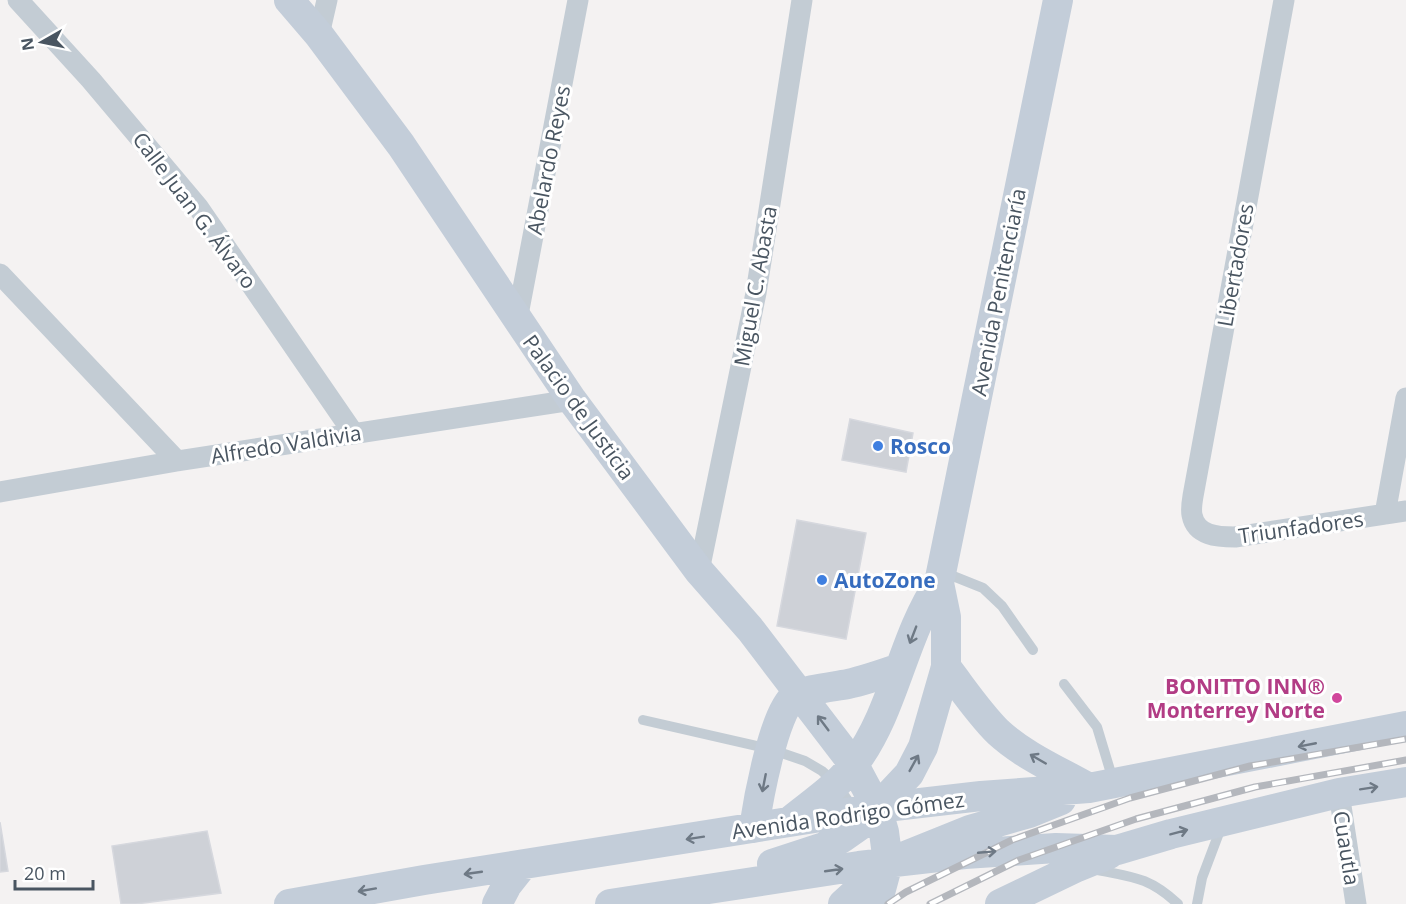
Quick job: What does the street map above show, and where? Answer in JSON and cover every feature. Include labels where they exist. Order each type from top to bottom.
[{"type":"main road","name":"Palacio de Justicia","points":[[289,0],[319,35],[401,145],[572,400],[699,571],[750,629],[801,694],[866,810],[884,832],[888,863]]},
{"type":"main road","name":"Avenida Penitenciaría","points":[[790,822],[845,774],[868,743],[885,709],[928,600],[940,577],[1058,0]]},
{"type":"main road","name":"Avenida Penitenciaría","points":[[691,891],[715,879],[800,856],[842,838],[855,829],[866,810],[909,774],[923,747],[946,667],[946,617],[940,577]]},
{"type":"main road","points":[[946,667],[973,703],[1000,733],[1021,749],[1101,786]]},
{"type":"main road","points":[[754,828],[770,749],[783,711],[794,697],[849,684],[900,668]]},
{"type":"main road","name":"Avenida Rodrigo Gómez","points":[[289,904],[424,880],[866,810],[981,796],[1101,786],[1406,726]]},
{"type":"main road","points":[[1000,904],[1058,880],[1117,850],[1224,820],[1339,793],[1406,782]]},
{"type":"main road","points":[[843,904],[888,863],[970,830],[1029,813],[1101,786]]},
{"type":"main road","points":[[610,904],[888,863],[1013,850],[1056,848],[1117,850]]},
{"type":"main road","points":[[877,904],[888,863]]},
{"type":"main road","points":[[496,904],[522,866]]},
{"type":"main road","points":[[740,884],[764,904]]},
{"type":"street","name":"Calle Juan G. Álvaro","points":[[18,0],[91,80],[198,207],[354,434]]},
{"type":"street","points":[[319,35],[327,0]]},
{"type":"street","name":"Abelardo Reyes","points":[[517,320],[578,0]]},
{"type":"street","name":"Miguel C. Abasta","points":[[699,571],[756,292],[802,0]]},
{"type":"street","name":"Libertadores","points":[[1198,529],[1192,515],[1192,496],[1284,0]]},
{"type":"street","points":[[0,274],[177,461]]},
{"type":"street","points":[[1396,513],[1406,398]]},
{"type":"street","name":"Alfredo Valdivia","points":[[0,492],[177,461],[572,400]]},
{"type":"street","name":"Triunfadores","points":[[1198,529],[1217,537],[1235,537],[1396,513]]},
{"type":"street","name":"Cuautla","points":[[1339,793],[1356,904]]},
{"type":"lane","points":[[940,577],[983,588],[1002,606],[1033,650]]},
{"type":"lane","points":[[1064,684],[1097,727],[1107,754],[1101,786]]},
{"type":"lane","points":[[643,720],[770,749],[805,761],[822,771],[845,774]]},
{"type":"lane","points":[[1197,904],[1202,878],[1224,820]]},
{"type":"lane","points":[[1058,880],[1143,879],[1162,889],[1178,904]]},
{"type":"building","name":"Rosco","points":[[850,419],[913,433],[906,472],[842,460]]},
{"type":"building","name":"AutoZone","points":[[797,520],[866,533],[846,639],[777,626]]},
{"type":"building","points":[[0,822],[8,871],[0,872]]},
{"type":"building","points":[[207,831],[221,893],[121,904],[112,846]]},
{"type":"railway","points":[[888,904],[906,892],[1012,840],[1130,798],[1250,766],[1406,739]]},
{"type":"railway","points":[[930,904],[1019,860],[1136,819],[1255,787],[1406,760]]},
{"type":"place","name":"Rosco","points":[[878,446]]},
{"type":"place","name":"AutoZone","points":[[822,580]]},
{"type":"place","name":"BONITTO INN® Monterrey Norte","points":[[1337,698]]}]
